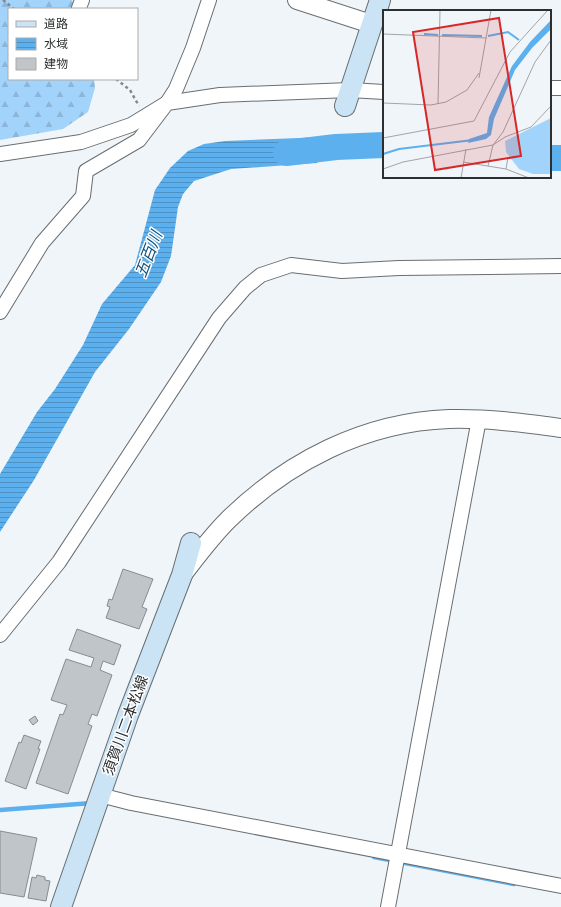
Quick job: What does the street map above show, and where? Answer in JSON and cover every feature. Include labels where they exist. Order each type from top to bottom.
[{"type":"main road","points":[[347,98],[380,0]]},
{"type":"main road","name":"須賀川二本松線","points":[[61,907],[100,794],[182,574],[191,543]]},
{"type":"street","points":[[0,312],[42,243],[83,196],[86,171],[139,140],[167,103],[176,89],[193,48],[209,0]]},
{"type":"street","points":[[297,0],[372,24]]},
{"type":"street","points":[[0,154],[81,142],[131,125],[167,103],[220,96],[347,98],[383,92]]},
{"type":"street","points":[[0,635],[59,562],[219,318],[245,288],[261,275],[291,265],[342,271],[398,268],[561,266]]},
{"type":"street","points":[[182,574],[217,532],[249,500],[278,477],[314,455],[344,442],[403,425],[449,419],[479,419],[561,428]]},
{"type":"street","points":[[388,907],[479,419]]},
{"type":"street","points":[[100,794],[131,803],[561,886]]},
{"type":"path","points":[[4,0],[13,8]]},
{"type":"path","points":[[117,80],[130,90],[145,117]]},
{"type":"green space","points":[[0,0],[72,0],[76,8],[8,8],[8,80],[94,80],[95,88],[88,112],[63,129],[0,140]]},
{"type":"water","points":[[325,137],[317,163],[231,169],[194,181],[183,194],[178,207],[171,256],[161,282],[129,329],[95,372],[34,480],[0,532],[0,474],[37,412],[55,389],[83,345],[102,304],[135,265],[155,190],[170,168],[188,151],[204,144],[225,141]]},
{"type":"building","points":[[123,569],[153,579],[142,607],[147,609],[139,629],[106,618],[110,607],[107,606],[109,599],[112,600]]},
{"type":"building","points":[[77,629],[121,645],[114,665],[103,661],[100,670],[112,675],[97,716],[92,714],[88,724],[92,726],[68,794],[36,783],[60,714],[63,715],[67,705],[51,700],[66,659],[91,667],[94,658],[69,650]]},
{"type":"building","points":[[35,716],[38,721],[33,725],[29,720]]},
{"type":"building","points":[[24,735],[41,741],[38,749],[40,749],[26,789],[5,781],[19,742],[21,743]]},
{"type":"building","points":[[0,831],[37,838],[24,897],[0,893]]},
{"type":"building","points":[[37,875],[45,877],[45,880],[50,881],[46,901],[28,898],[32,877],[36,878]]},
{"type":"waterway","name":"五百川","points":[[286,153],[336,147],[383,145]]},
{"type":"waterway","name":"五百川","points":[[551,158],[561,158]]},
{"type":"waterway","points":[[0,810],[92,803]]},
{"type":"waterway","points":[[374,857],[514,884]]}]
